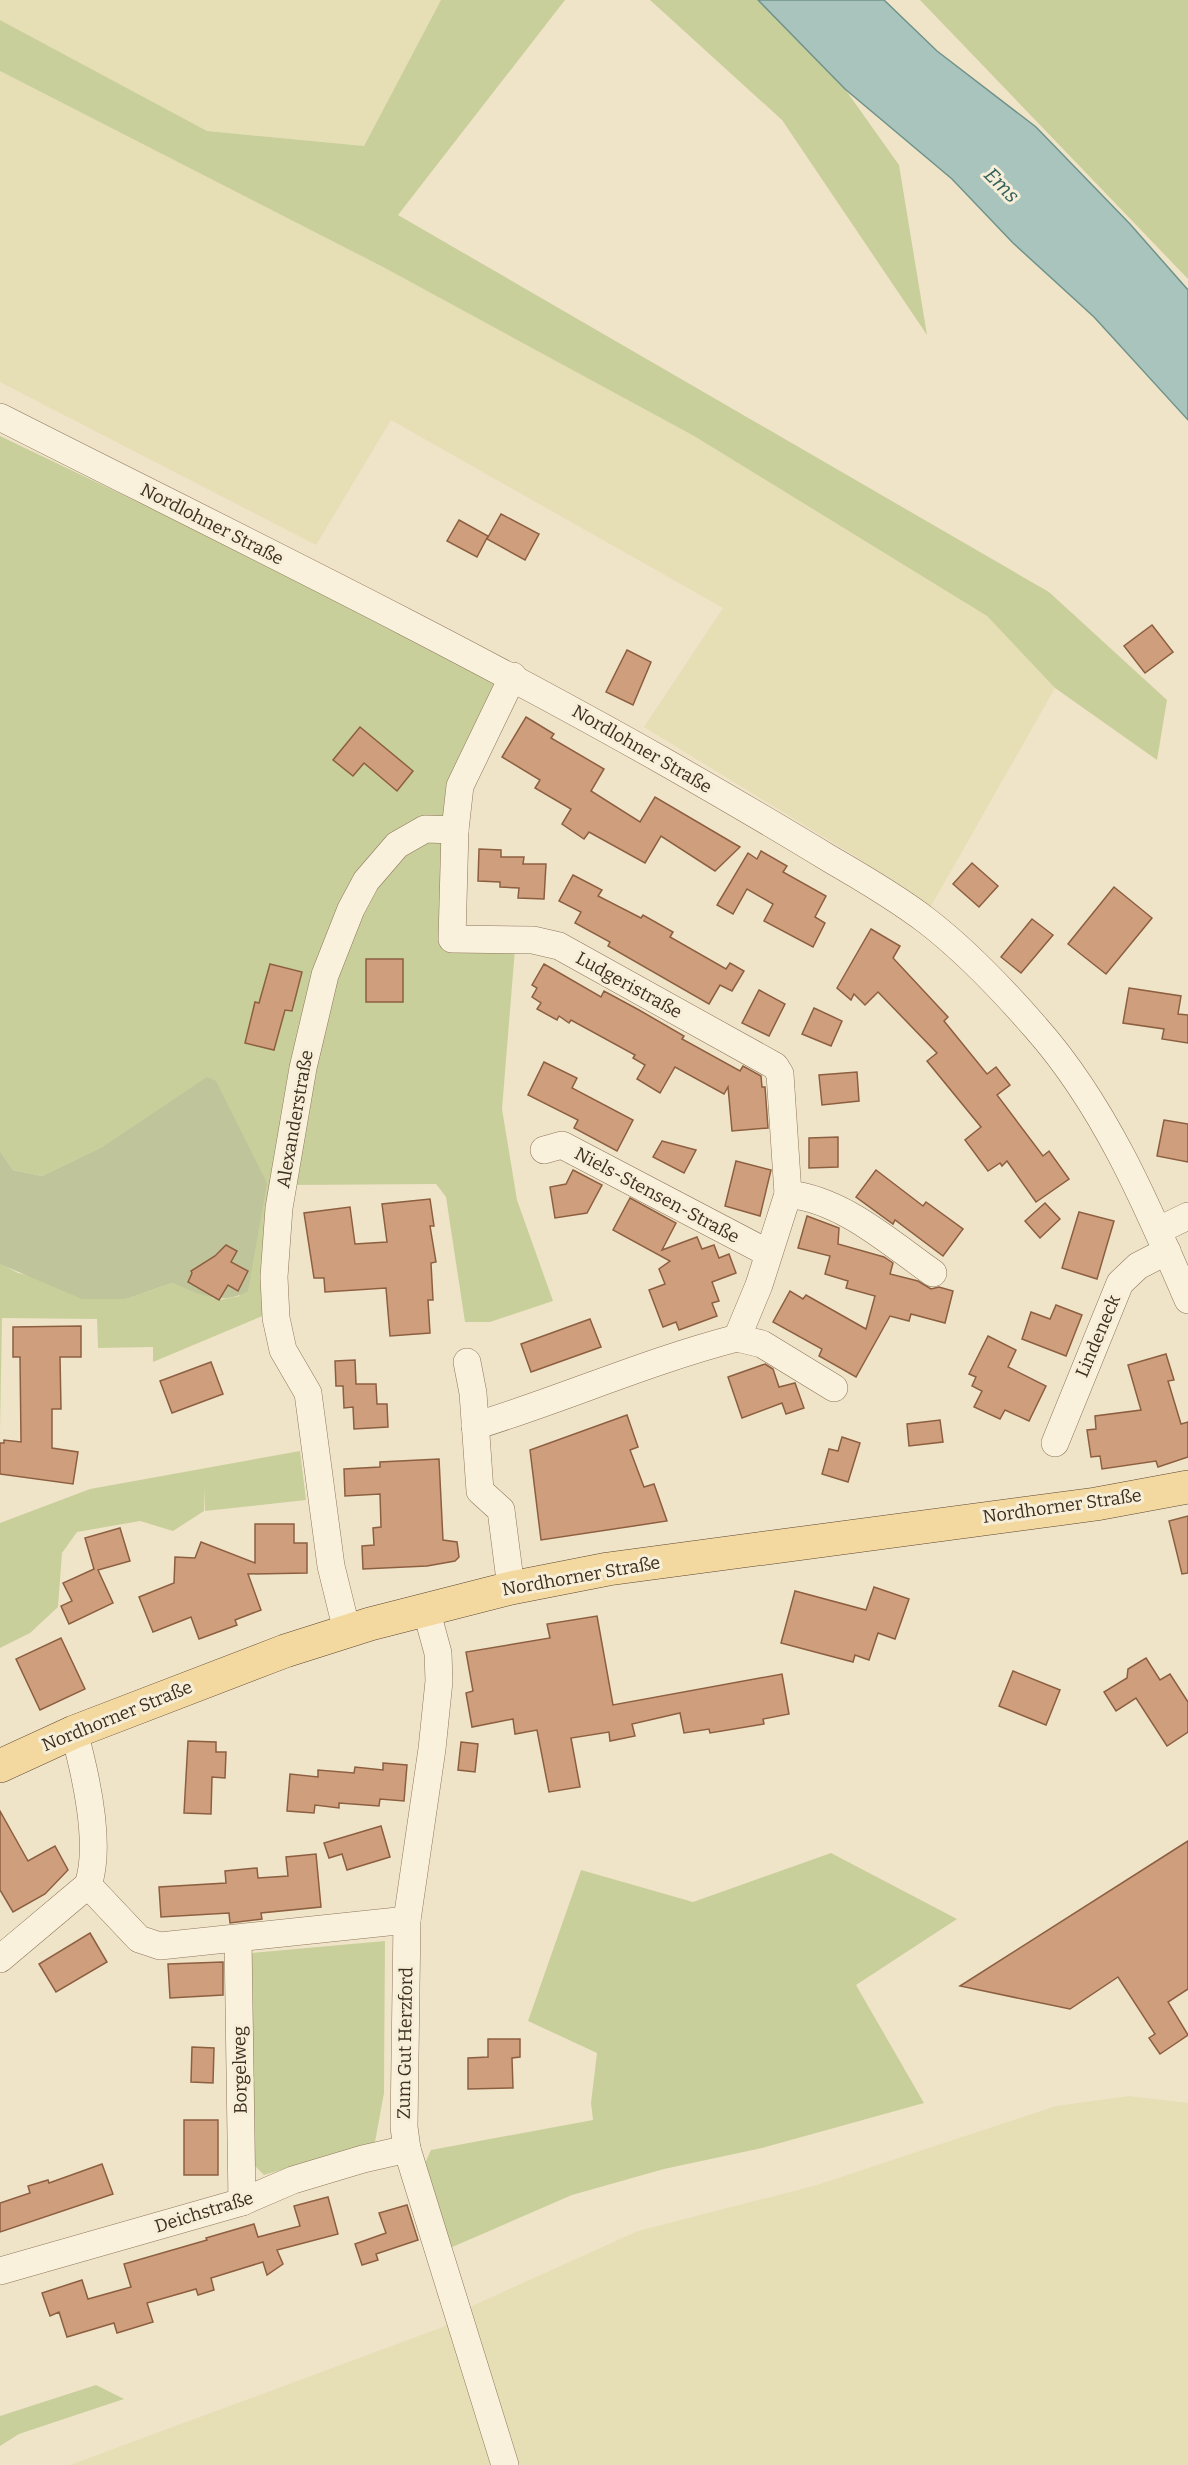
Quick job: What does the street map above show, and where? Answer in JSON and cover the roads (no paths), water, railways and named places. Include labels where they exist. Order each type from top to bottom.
[{"type":"main road","name":"Nordhorner Straße","points":[[0,1766],[74,1732],[285,1651],[347,1631],[511,1588],[619,1568],[1029,1511],[1096,1504],[1188,1486]]},
{"type":"street","name":"Nordlohner Straße","points":[[0,417],[513,676],[764,818],[867,880],[928,921],[964,952],[1038,1029],[1071,1073],[1116,1145],[1163,1240],[1188,1300]]},
{"type":"street","points":[[455,830],[460,786],[513,676]]},
{"type":"street","name":"Alexanderstraße","points":[[347,1631],[331,1566],[308,1393],[283,1350],[276,1318],[274,1277],[279,1208],[303,1068],[325,975],[351,909],[366,880],[397,844],[425,828],[455,830]]},
{"type":"street","name":"Ludgeristraße","points":[[455,830],[452,939],[533,940],[559,946],[775,1066],[780,1074],[788,1194],[737,1338]]},
{"type":"street","name":"Niels-Stensen-Straße","points":[[544,1150],[562,1145],[768,1253]]},
{"type":"street","points":[[788,1194],[808,1196],[861,1221],[933,1273]]},
{"type":"street","points":[[1163,1240],[1188,1216]]},
{"type":"street","name":"Lindeneck","points":[[1055,1443],[1120,1283],[1163,1240]]},
{"type":"street","points":[[475,1426],[522,1412],[651,1364],[737,1338],[762,1344],[834,1388]]},
{"type":"street","points":[[467,1362],[480,1491],[501,1510],[511,1588]]},
{"type":"street","name":"Zum Gut Herzford","points":[[426,1609],[438,1653],[439,1682],[432,1749],[406,1920],[404,2127],[407,2149],[505,2465]]},
{"type":"street","points":[[0,1959],[88,1885],[94,1869],[94,1842],[74,1732]]},
{"type":"street","points":[[88,1885],[139,1939],[160,1946],[406,1920]]},
{"type":"street","name":"Borgelweg","points":[[238,1939],[242,2202]]},
{"type":"street","name":"Deichstraße","points":[[0,2271],[242,2202],[293,2180],[363,2158],[407,2149]]},
{"type":"water","name":"Ems","points":[[758,0],[884,0],[937,51],[1036,127],[1130,224],[1188,290],[1188,420],[1094,317],[1013,243],[952,179],[845,89]]}]
